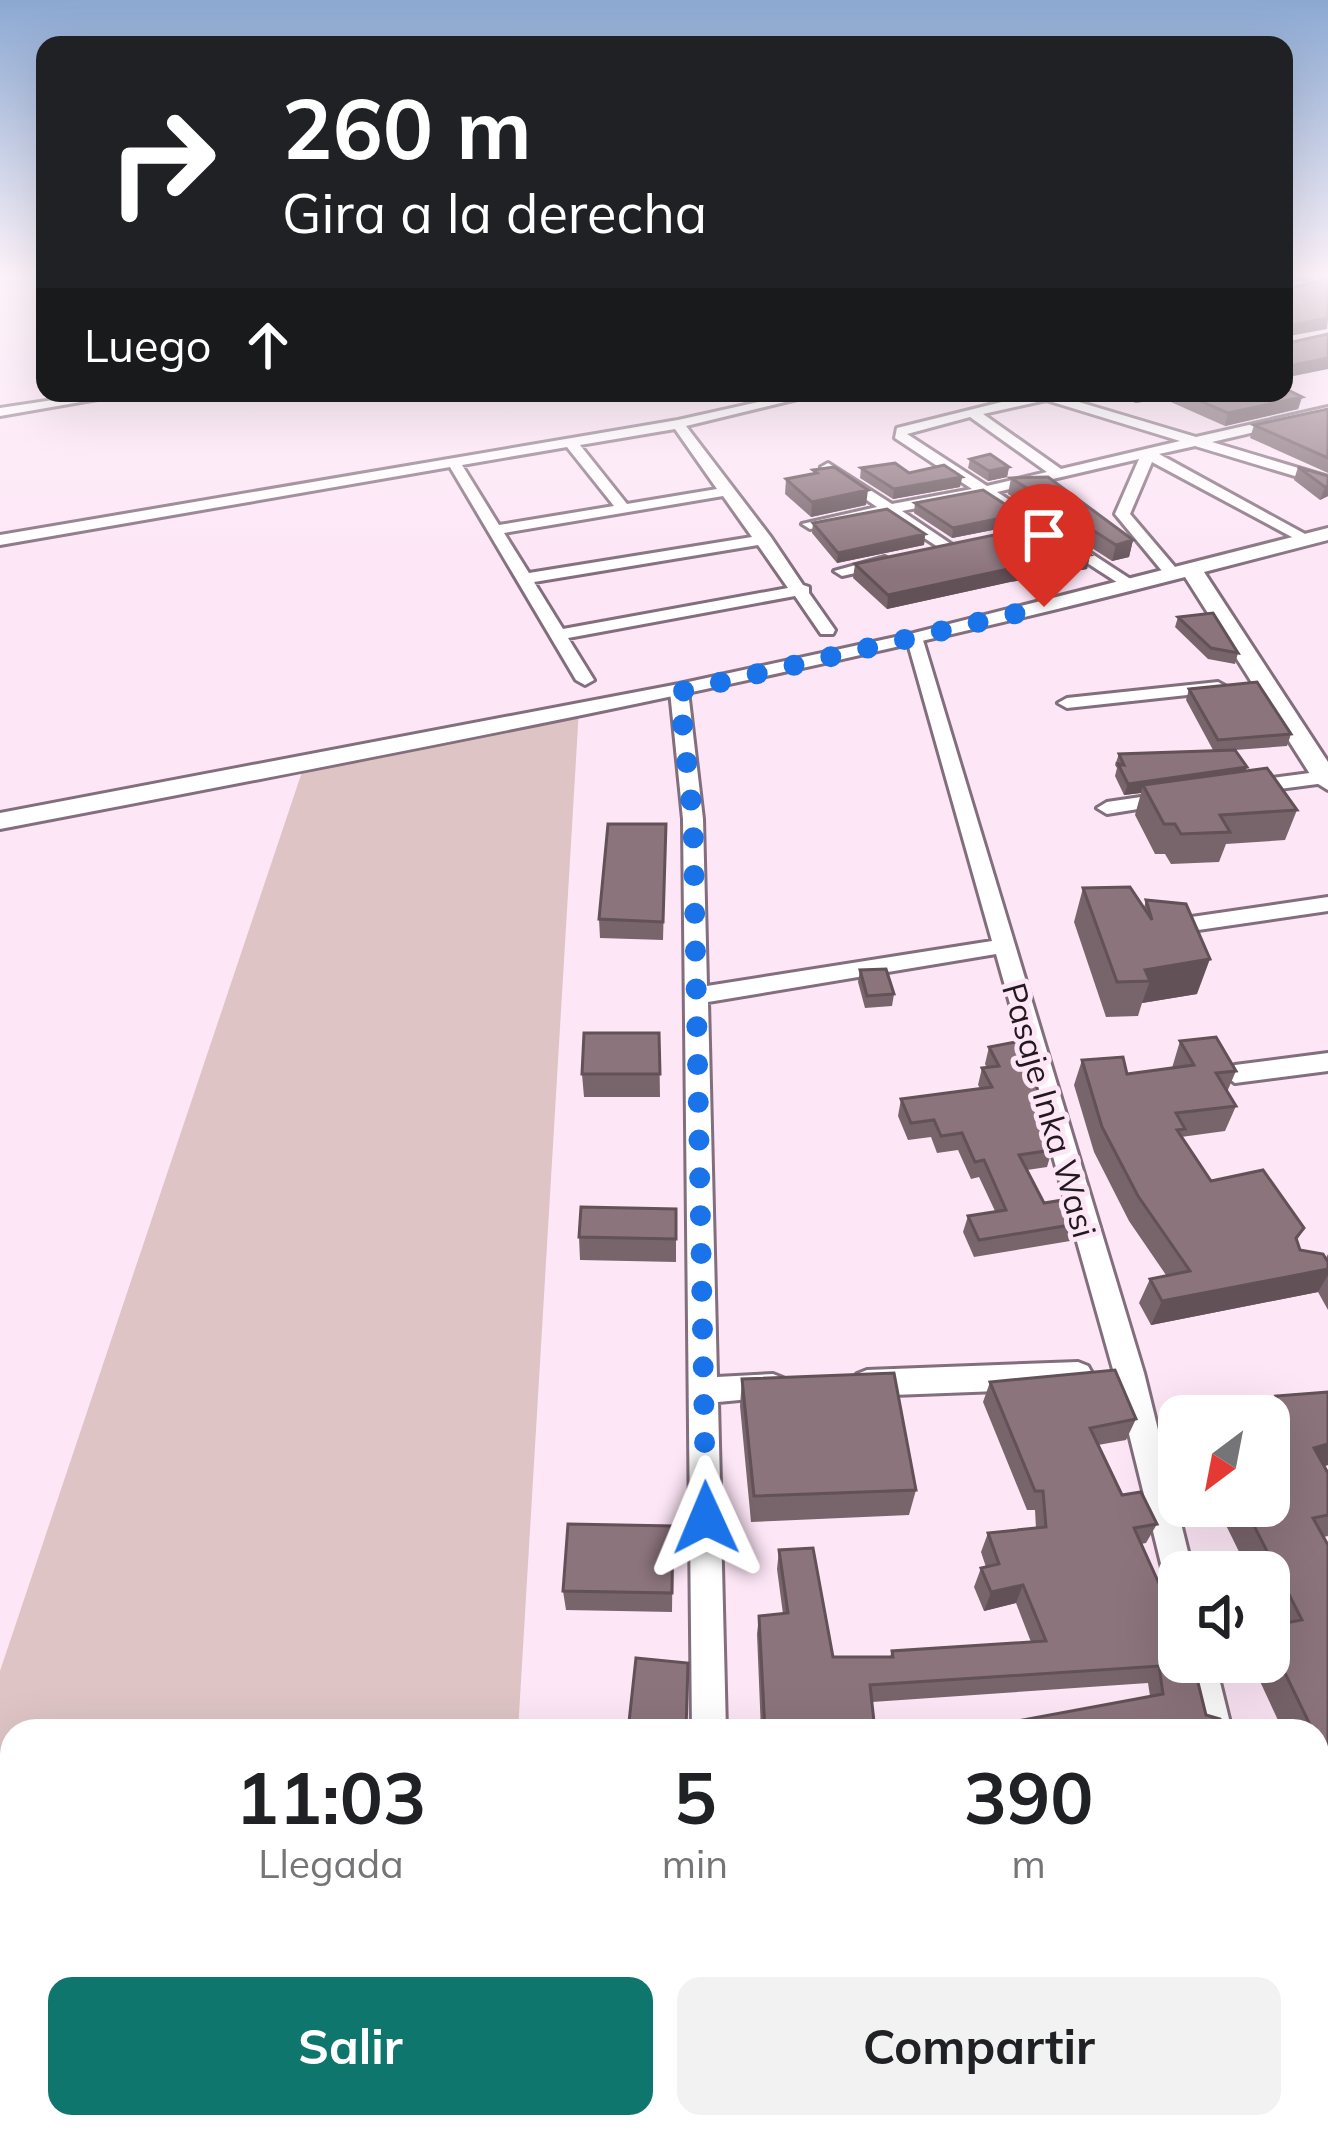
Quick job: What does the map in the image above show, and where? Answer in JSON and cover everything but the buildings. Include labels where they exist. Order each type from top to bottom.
[{"type":"street","points":[[0,412],[66,402]]},
{"type":"street","points":[[0,540],[678,424],[776,402]]},
{"type":"street","points":[[1017,402],[904,428],[900,435],[1129,585]]},
{"type":"street","points":[[1074,402],[1328,482]]},
{"type":"street","points":[[1304,402],[1327,412]]},
{"type":"street","points":[[809,524],[988,490],[1327,412]]},
{"type":"street","points":[[973,413],[1059,474]]},
{"type":"street","points":[[678,424],[803,590],[827,630]]},
{"type":"street","points":[[571,443],[624,509]]},
{"type":"street","points":[[1148,454],[1318,537]]},
{"type":"street","points":[[1148,454],[1121,514],[1182,572],[1268,682],[1326,779],[1238,789]]},
{"type":"street","points":[[454,463],[585,680]]},
{"type":"street","points":[[828,467],[950,549]]},
{"type":"street","points":[[495,530],[729,491]]},
{"type":"street","points":[[1007,536],[1046,528]]},
{"type":"street","points":[[0,821],[679,692],[915,640],[1318,537]]},
{"type":"street","points":[[524,580],[765,539]]},
{"type":"street","points":[[928,553],[969,544]]},
{"type":"street","points":[[842,571],[907,558]]},
{"type":"street","points":[[558,635],[803,590]]},
{"type":"street","name":"Pasaje Inka Wasi","points":[[915,640],[1129,1373],[1172,1551]]},
{"type":"street","points":[[1066,704],[1268,682]]},
{"type":"street","points":[[679,692],[693,819],[709,1719]]},
{"type":"street","points":[[1107,808],[1194,795]]},
{"type":"street","points":[[1162,928],[1328,904]]},
{"type":"street","points":[[697,996],[1003,946]]},
{"type":"street","points":[[1234,1074],[1328,1062]]},
{"type":"street","points":[[846,1384],[1129,1373]]},
{"type":"street","points":[[704,1390],[799,1386]]},
{"type":"street","points":[[1203,1683],[1212,1719]]},
{"type":"shaded area","points":[[579,709],[519,1719],[0,1719],[0,1671],[306,760]]},
{"type":"route","points":[[706,1518],[693,819],[679,692],[1044,607]]}]
